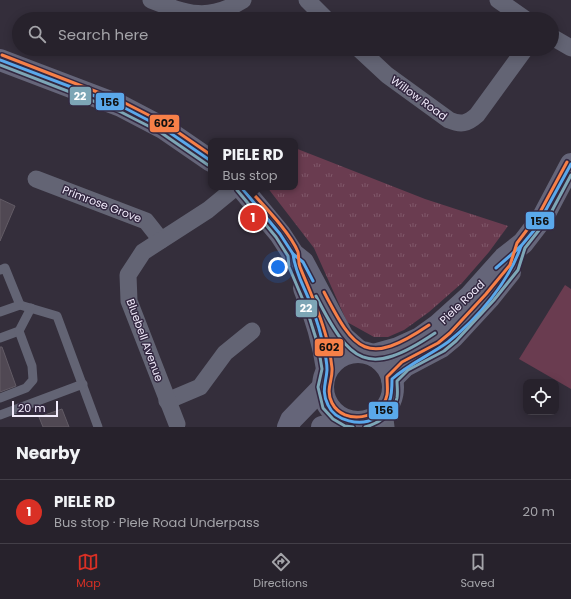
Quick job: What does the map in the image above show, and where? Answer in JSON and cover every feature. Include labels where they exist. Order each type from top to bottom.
[{"type":"street","points":[[151,0],[187,12]]},
{"type":"street","points":[[218,12],[231,8],[243,0]]},
{"type":"street","points":[[307,0],[319,12]]},
{"type":"street","points":[[498,0],[515,12]]},
{"type":"street","points":[[559,40],[571,48]]},
{"type":"street","name":"Willow Road","points":[[367,56],[387,75],[449,120],[458,124],[469,123],[477,115],[520,56]]},
{"type":"street","points":[[0,60],[121,106],[163,128],[208,159]]},
{"type":"street","name":"Piele Road","points":[[367,354],[398,348],[420,338],[438,325],[469,297],[504,258],[521,246],[543,217],[571,164]]},
{"type":"street","name":"Primrose Grove","points":[[36,179],[146,221],[161,240]]},
{"type":"street","name":"Bluebell Avenue","points":[[177,424],[129,301],[128,275],[143,252],[208,210],[232,190]]},
{"type":"street","points":[[243,190],[280,234],[293,254],[303,262],[344,337],[367,354],[383,362],[392,379],[392,397],[385,419],[322,427]]},
{"type":"street","name":"Piele Road","points":[[392,379],[405,366],[441,347],[454,337],[490,297],[514,267],[521,246]]},
{"type":"street","points":[[293,254],[294,266],[311,305],[323,344],[328,406],[336,415],[357,423]]},
{"type":"street","points":[[167,401],[200,387],[225,353],[252,331]]},
{"type":"street","points":[[288,427],[291,420],[341,356],[367,354]]},
{"type":"lane","points":[[0,270],[5,268],[20,305]]},
{"type":"lane","points":[[0,312],[20,305],[57,316],[98,427]]},
{"type":"lane","points":[[0,338],[19,331],[31,308]]},
{"type":"lane","points":[[0,398],[26,388],[33,380],[32,366],[19,331]]},
{"type":"lane","points":[[0,415],[83,384]]},
{"type":"green space","points":[[298,149],[425,199],[508,226],[489,252],[462,283],[429,312],[404,330],[388,337],[374,337],[347,322],[314,248],[269,190],[298,190]]},
{"type":"green space","points":[[565,285],[571,289],[571,389],[559,382],[559,379],[554,379],[519,359]]},
{"type":"building","points":[[0,199],[15,206],[0,241]]},
{"type":"building","points":[[0,347],[2,347],[16,386],[0,392]]},
{"type":"building","points":[[62,409],[69,427],[43,427],[39,417]]},
{"type":"transit line","name":"602","points":[[2,55],[123,102],[166,124],[208,153]]},
{"type":"transit line","name":"156","points":[[0,60],[121,106],[163,128],[208,159]]},
{"type":"transit line","name":"22","points":[[0,65],[119,111],[160,132],[208,165]]},
{"type":"transit line","name":"602","points":[[250,190],[282,227],[298,252],[299,265],[319,314],[329,347],[332,368],[329,393],[332,403],[345,415],[362,417],[378,410],[384,403],[387,395],[387,377],[402,362],[438,343],[450,333],[510,265],[517,243],[539,214],[567,162]]},
{"type":"transit line","name":"156","points":[[496,268],[521,246],[536,228],[571,164]]},
{"type":"transit line","name":"22","points":[[365,427],[370,426],[385,417],[393,408],[397,398],[397,381],[408,370],[444,351],[456,341],[494,300],[518,270],[525,248],[547,220],[571,175]]},
{"type":"transit line","name":"22","points":[[237,190],[276,237],[288,256],[289,267],[306,307],[318,345],[322,369],[318,387],[323,408],[333,419],[345,426],[353,427]]},
{"type":"transit line","name":"156","points":[[243,190],[280,234],[293,254],[303,262],[313,281]]},
{"type":"transit line","name":"156","points":[[293,254],[298,274],[309,299],[321,336],[327,367],[324,391],[328,405],[331,411],[342,419],[363,422],[375,418],[384,410],[390,401],[392,379],[448,342],[481,311],[509,273],[521,246]]},
{"type":"transit line","name":"602","points":[[324,292],[345,328],[354,340],[365,347],[377,349],[391,346],[408,338],[429,325]]},
{"type":"transit line","name":"22","points":[[316,296],[339,337],[351,349],[363,357],[376,359],[392,356],[412,347],[435,333]]},
{"type":"place","name":"PIELE RD","points":[[253,218]]}]
